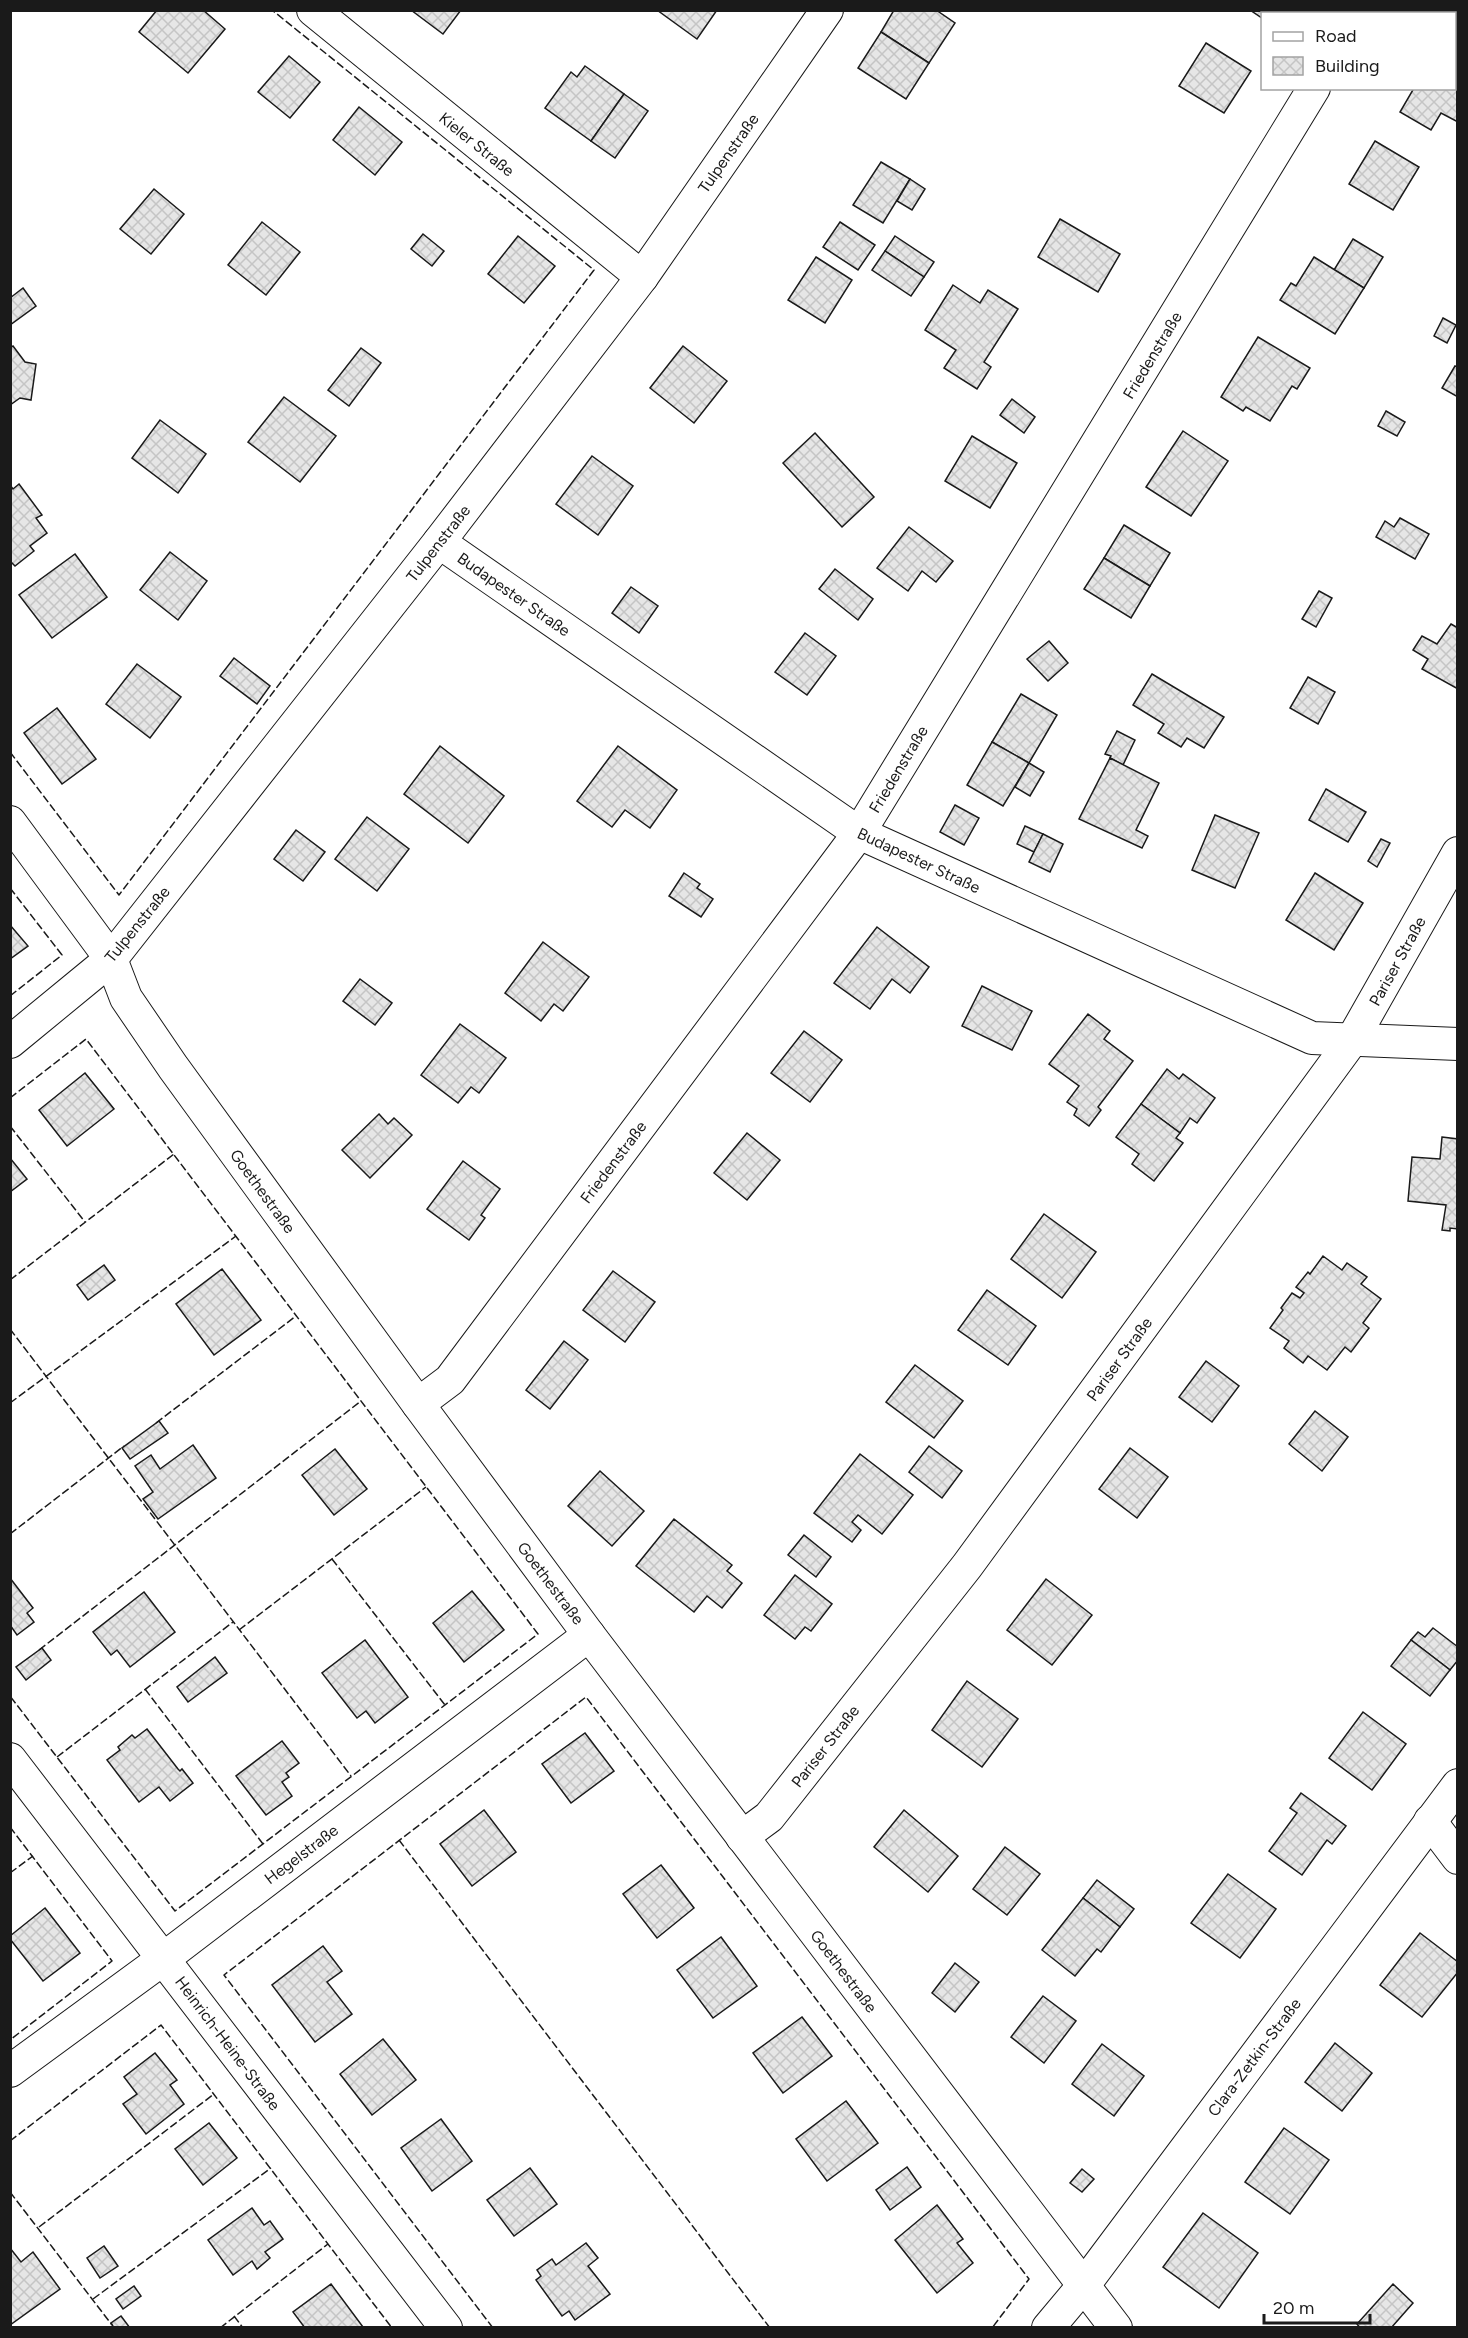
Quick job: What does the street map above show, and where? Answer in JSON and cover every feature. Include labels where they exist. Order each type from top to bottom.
[{"type":"street","name":"Kieler Straße","points":[[313,10],[642,277]]},
{"type":"street","name":"Tulpenstraße","points":[[10,1042],[111,959],[439,542],[642,277],[827,10]]},
{"type":"street","name":"Friedenstraße","points":[[418,1404],[450,1380],[858,834],[1313,90]]},
{"type":"street","name":"Budapester Straße","points":[[439,542],[858,834],[1312,1038],[1458,1044]]},
{"type":"street","name":"Goethestraße","points":[[10,822],[111,959],[126,998],[172,1067],[418,1404],[589,1635],[1116,2328]]},
{"type":"street","name":"Pariser Straße","points":[[742,1837],[769,1816],[967,1566],[1352,1040],[1458,853]]},
{"type":"street","name":"Hegelstraße","points":[[10,2071],[164,1959],[589,1635]]},
{"type":"street","name":"Heinrich-Heine-Straße","points":[[10,1759],[446,2328]]},
{"type":"street","name":"Clara-Zetkin-Straße","points":[[1048,2328],[1084,2285],[1458,1785]]},
{"type":"street","points":[[1430,1821],[1458,1858]]},
{"type":"building","points":[[157,10],[203,10],[225,29],[188,73],[139,32]]},
{"type":"building","points":[[411,10],[461,10],[443,34]]},
{"type":"building","points":[[657,10],[717,10],[697,39]]},
{"type":"building","points":[[894,10],[936,10],[955,23],[929,63],[881,32]]},
{"type":"building","points":[[1250,10],[1282,10],[1281,12],[1261,12],[1261,17]]},
{"type":"building","points":[[881,32],[929,63],[906,99],[858,68]]},
{"type":"building","points":[[1206,43],[1251,71],[1224,113],[1179,86]]},
{"type":"building","points":[[289,56],[320,82],[290,118],[258,92]]},
{"type":"building","points":[[585,66],[624,94],[591,141],[545,108],[571,72],[577,77]]},
{"type":"building","points":[[1458,89],[1458,122],[1441,113],[1431,130],[1400,112],[1413,90]]},
{"type":"building","points":[[624,94],[648,111],[615,158],[591,141]]},
{"type":"building","points":[[359,107],[402,142],[375,175],[333,140]]},
{"type":"building","points":[[1375,141],[1419,167],[1393,210],[1349,184]]},
{"type":"building","points":[[881,162],[910,179],[883,223],[853,205]]},
{"type":"building","points":[[910,179],[925,189],[912,210],[897,201]]},
{"type":"building","points":[[154,189],[184,214],[151,254],[120,229]]},
{"type":"building","points":[[1060,219],[1120,254],[1098,292],[1038,257]]},
{"type":"building","points":[[262,222],[300,252],[266,295],[228,265]]},
{"type":"building","points":[[840,222],[875,245],[858,270],[823,247]]},
{"type":"building","points":[[423,234],[444,251],[432,266],[411,249]]},
{"type":"building","points":[[518,236],[555,266],[524,303],[488,274]]},
{"type":"building","points":[[895,236],[934,262],[924,277],[885,251]]},
{"type":"building","points":[[1353,239],[1383,257],[1364,288],[1334,270]]},
{"type":"building","points":[[885,251],[924,277],[911,296],[872,270]]},
{"type":"building","points":[[816,257],[852,280],[825,323],[788,300]]},
{"type":"building","points":[[1314,257],[1364,288],[1335,334],[1280,300],[1291,283],[1296,286]]},
{"type":"building","points":[[953,285],[980,303],[988,290],[1018,309],[984,362],[991,367],[977,389],[944,368],[956,350],[925,330]]},
{"type":"building","points":[[23,288],[36,306],[10,325],[10,298]]},
{"type":"building","points":[[1443,318],[1456,325],[1447,343],[1434,336]]},
{"type":"building","points":[[1258,337],[1310,368],[1297,389],[1292,386],[1270,421],[1246,407],[1243,411],[1221,397]]},
{"type":"building","points":[[13,346],[25,362],[36,364],[31,400],[20,398],[10,405],[10,348]]},
{"type":"building","points":[[683,346],[727,381],[694,423],[650,388]]},
{"type":"building","points":[[361,348],[381,363],[349,406],[328,390]]},
{"type":"building","points":[[1455,366],[1458,367],[1458,397],[1442,388]]},
{"type":"building","points":[[284,397],[336,436],[300,482],[248,442]]},
{"type":"building","points":[[1012,399],[1035,417],[1024,433],[1000,415]]},
{"type":"building","points":[[1386,411],[1405,422],[1397,436],[1378,426]]},
{"type":"building","points":[[160,420],[206,454],[178,493],[132,458]]},
{"type":"building","points":[[1183,431],[1228,461],[1191,516],[1146,487]]},
{"type":"building","points":[[815,433],[874,497],[842,527],[783,463]]},
{"type":"building","points":[[972,436],[1017,463],[990,508],[945,481]]},
{"type":"building","points":[[592,456],[633,486],[598,535],[556,504]]},
{"type":"building","points":[[19,484],[42,515],[36,518],[47,533],[30,546],[34,551],[15,566],[10,561],[10,485],[13,489]]},
{"type":"building","points":[[1400,518],[1429,534],[1415,559],[1376,537],[1385,521],[1394,527]]},
{"type":"building","points":[[1124,525],[1170,553],[1150,586],[1104,558]]},
{"type":"building","points":[[909,527],[953,561],[936,582],[922,571],[908,591],[877,568]]},
{"type":"building","points":[[170,552],[207,581],[178,620],[140,590]]},
{"type":"building","points":[[75,554],[107,597],[52,638],[19,595]]},
{"type":"building","points":[[1104,558],[1150,586],[1131,618],[1084,589]]},
{"type":"building","points":[[835,569],[873,599],[858,620],[819,589]]},
{"type":"building","points":[[631,587],[658,606],[639,633],[612,613]]},
{"type":"building","points":[[1319,591],[1332,598],[1316,627],[1302,619]]},
{"type":"building","points":[[1451,624],[1458,628],[1458,689],[1422,669],[1428,659],[1413,650],[1422,636],[1437,644]]},
{"type":"building","points":[[805,633],[836,656],[807,695],[775,672]]},
{"type":"building","points":[[1049,641],[1068,663],[1048,681],[1027,659]]},
{"type":"building","points":[[234,658],[270,686],[257,704],[220,676]]},
{"type":"building","points":[[137,664],[181,697],[150,738],[106,704]]},
{"type":"building","points":[[1152,674],[1224,717],[1204,748],[1187,738],[1181,747],[1158,733],[1164,724],[1133,705]]},
{"type":"building","points":[[1308,677],[1335,692],[1318,724],[1290,708]]},
{"type":"building","points":[[1021,694],[1057,715],[1029,763],[992,742]]},
{"type":"building","points":[[57,708],[96,759],[62,784],[24,733]]},
{"type":"building","points":[[1117,731],[1135,740],[1123,765],[1105,754]]},
{"type":"building","points":[[992,742],[1029,763],[1003,806],[967,785]]},
{"type":"building","points":[[440,746],[504,796],[468,843],[404,794]]},
{"type":"building","points":[[618,746],[677,790],[650,828],[625,810],[612,827],[577,801]]},
{"type":"building","points":[[1110,758],[1159,783],[1136,830],[1148,836],[1142,848],[1079,819]]},
{"type":"building","points":[[1029,763],[1044,772],[1030,796],[1015,787]]},
{"type":"building","points":[[1326,789],[1366,812],[1348,842],[1309,820]]},
{"type":"building","points":[[955,805],[979,818],[964,845],[940,832]]},
{"type":"building","points":[[1215,815],[1259,833],[1235,888],[1192,870]]},
{"type":"building","points":[[367,817],[409,849],[377,891],[335,859]]},
{"type":"building","points":[[1025,826],[1043,834],[1034,852],[1017,844]]},
{"type":"building","points":[[296,830],[325,852],[303,881],[274,859]]},
{"type":"building","points":[[1043,834],[1063,844],[1050,872],[1029,862]]},
{"type":"building","points":[[1381,839],[1390,843],[1377,867],[1368,861]]},
{"type":"building","points":[[684,873],[700,884],[697,888],[713,899],[701,917],[669,896]]},
{"type":"building","points":[[1315,873],[1363,903],[1334,950],[1286,920]]},
{"type":"building","points":[[10,925],[28,946],[10,959]]},
{"type":"building","points":[[877,927],[929,967],[910,993],[892,979],[870,1009],[834,983]]},
{"type":"building","points":[[543,942],[589,977],[563,1011],[554,1004],[541,1021],[505,993]]},
{"type":"building","points":[[360,979],[392,1003],[375,1025],[343,1001]]},
{"type":"building","points":[[982,986],[1032,1011],[1012,1050],[962,1026]]},
{"type":"building","points":[[1088,1014],[1110,1031],[1104,1039],[1133,1061],[1098,1107],[1101,1110],[1089,1126],[1074,1115],[1077,1109],[1067,1102],[1079,1086],[1049,1064]]},
{"type":"building","points":[[460,1024],[506,1058],[479,1093],[471,1087],[458,1103],[421,1075]]},
{"type":"building","points":[[804,1031],[842,1060],[810,1102],[771,1073]]},
{"type":"building","points":[[1167,1069],[1179,1079],[1183,1074],[1215,1098],[1197,1123],[1190,1118],[1180,1133],[1141,1104]]},
{"type":"building","points":[[85,1073],[114,1109],[67,1146],[39,1110]]},
{"type":"building","points":[[1141,1104],[1180,1133],[1176,1138],[1183,1143],[1154,1181],[1132,1164],[1139,1154],[1116,1137]]},
{"type":"building","points":[[379,1114],[388,1124],[394,1118],[412,1135],[370,1178],[342,1150]]},
{"type":"building","points":[[747,1133],[780,1160],[747,1200],[714,1173]]},
{"type":"building","points":[[1442,1137],[1458,1139],[1458,1229],[1450,1228],[1450,1231],[1442,1230],[1446,1205],[1408,1201],[1412,1157],[1440,1159]]},
{"type":"building","points":[[10,1158],[27,1179],[10,1192]]},
{"type":"building","points":[[463,1161],[500,1189],[481,1215],[485,1218],[469,1240],[427,1209]]},
{"type":"building","points":[[1044,1214],[1096,1252],[1062,1298],[1011,1259]]},
{"type":"building","points":[[1323,1256],[1342,1270],[1347,1263],[1367,1277],[1361,1284],[1381,1299],[1363,1323],[1369,1328],[1351,1352],[1345,1347],[1327,1370],[1308,1356],[1303,1363],[1284,1348],[1289,1341],[1270,1328],[1292,1293],[1300,1298],[1304,1293],[1296,1287],[1308,1272],[1310,1274]]},
{"type":"building","points":[[104,1265],[115,1280],[88,1300],[77,1285]]},
{"type":"building","points":[[222,1269],[261,1320],[214,1355],[176,1304]]},
{"type":"building","points":[[613,1271],[655,1302],[625,1342],[583,1310]]},
{"type":"building","points":[[987,1290],[1036,1326],[1008,1365],[958,1330]]},
{"type":"building","points":[[564,1341],[588,1360],[550,1409],[526,1390]]},
{"type":"building","points":[[1206,1361],[1239,1386],[1212,1422],[1179,1397]]},
{"type":"building","points":[[915,1365],[963,1401],[934,1438],[886,1402]]},
{"type":"building","points":[[1315,1411],[1348,1437],[1322,1471],[1289,1444]]},
{"type":"building","points":[[159,1421],[168,1433],[130,1459],[122,1448]]},
{"type":"building","points":[[193,1445],[216,1478],[158,1519],[143,1499],[153,1492],[135,1466],[151,1455],[160,1469]]},
{"type":"building","points":[[929,1446],[962,1471],[942,1498],[909,1472]]},
{"type":"building","points":[[1130,1448],[1168,1477],[1137,1518],[1099,1489]]},
{"type":"building","points":[[335,1449],[367,1489],[334,1515],[302,1475]]},
{"type":"building","points":[[860,1454],[913,1495],[882,1534],[858,1515],[852,1522],[861,1530],[852,1542],[814,1513]]},
{"type":"building","points":[[600,1471],[644,1511],[612,1546],[568,1506]]},
{"type":"building","points":[[674,1519],[732,1565],[727,1571],[742,1583],[722,1608],[707,1596],[694,1612],[636,1566]]},
{"type":"building","points":[[804,1535],[831,1557],[816,1577],[788,1555]]},
{"type":"building","points":[[795,1575],[832,1604],[811,1631],[805,1627],[795,1639],[764,1615]]},
{"type":"building","points":[[10,1578],[33,1608],[27,1613],[34,1622],[17,1635],[10,1625]]},
{"type":"building","points":[[1046,1579],[1092,1615],[1052,1665],[1007,1630]]},
{"type":"building","points":[[472,1591],[504,1630],[464,1662],[433,1623]]},
{"type":"building","points":[[144,1592],[175,1632],[130,1667],[117,1650],[111,1655],[93,1632]]},
{"type":"building","points":[[1433,1628],[1458,1647],[1458,1660],[1450,1670],[1411,1640],[1418,1632],[1425,1637]]},
{"type":"building","points":[[365,1640],[408,1697],[375,1723],[366,1711],[357,1718],[322,1673]]},
{"type":"building","points":[[1411,1640],[1450,1670],[1430,1696],[1391,1666]]},
{"type":"building","points":[[42,1648],[51,1660],[26,1680],[16,1667]]},
{"type":"building","points":[[215,1657],[227,1673],[188,1702],[177,1687]]},
{"type":"building","points":[[967,1681],[1018,1719],[982,1767],[932,1730]]},
{"type":"building","points":[[1363,1712],[1406,1744],[1372,1790],[1329,1758]]},
{"type":"building","points":[[147,1729],[178,1769],[180,1771],[182,1769],[193,1783],[170,1801],[159,1787],[139,1802],[107,1760],[120,1750],[118,1747],[132,1735],[135,1738]]},
{"type":"building","points":[[585,1733],[614,1771],[571,1803],[542,1764]]},
{"type":"building","points":[[282,1741],[299,1763],[286,1773],[289,1777],[282,1782],[292,1796],[266,1815],[236,1776]]},
{"type":"building","points":[[1301,1793],[1346,1826],[1332,1844],[1327,1840],[1302,1875],[1269,1851],[1297,1813],[1290,1808]]},
{"type":"building","points":[[484,1810],[516,1852],[472,1886],[440,1844]]},
{"type":"building","points":[[904,1810],[958,1856],[928,1892],[874,1847]]},
{"type":"building","points":[[1005,1847],[1040,1874],[1007,1915],[973,1889]]},
{"type":"building","points":[[661,1865],[694,1908],[657,1938],[623,1894]]},
{"type":"building","points":[[1228,1874],[1276,1909],[1240,1958],[1191,1923]]},
{"type":"building","points":[[1097,1880],[1134,1909],[1120,1927],[1083,1898]]},
{"type":"building","points":[[1083,1898],[1120,1927],[1101,1952],[1097,1949],[1075,1976],[1042,1950]]},
{"type":"building","points":[[45,1908],[80,1953],[43,1981],[10,1936]]},
{"type":"building","points":[[1420,1933],[1458,1962],[1458,1972],[1422,2017],[1380,1985]]},
{"type":"building","points":[[721,1937],[757,1986],[713,2018],[677,1970]]},
{"type":"building","points":[[323,1946],[342,1971],[327,1982],[352,2014],[315,2042],[272,1985]]},
{"type":"building","points":[[955,1963],[979,1982],[955,2012],[932,1993]]},
{"type":"building","points":[[1043,1996],[1076,2021],[1044,2063],[1011,2037]]},
{"type":"building","points":[[802,2017],[832,2056],[783,2093],[753,2053]]},
{"type":"building","points":[[383,2039],[416,2080],[372,2115],[340,2074]]},
{"type":"building","points":[[1335,2043],[1372,2073],[1342,2111],[1305,2082]]},
{"type":"building","points":[[1102,2044],[1144,2076],[1114,2116],[1072,2084]]},
{"type":"building","points":[[155,2053],[177,2080],[170,2085],[184,2104],[146,2134],[123,2104],[137,2094],[124,2077]]},
{"type":"building","points":[[846,2101],[878,2143],[827,2181],[796,2139]]},
{"type":"building","points":[[441,2119],[472,2161],[432,2191],[401,2148]]},
{"type":"building","points":[[209,2123],[237,2158],[203,2185],[175,2149]]},
{"type":"building","points":[[1284,2128],[1329,2160],[1290,2214],[1245,2182]]},
{"type":"building","points":[[907,2167],[921,2187],[890,2210],[876,2190]]},
{"type":"building","points":[[530,2168],[557,2204],[514,2236],[487,2200]]},
{"type":"building","points":[[1082,2169],[1094,2179],[1082,2192],[1070,2183]]},
{"type":"building","points":[[937,2205],[963,2239],[957,2243],[973,2263],[937,2293],[895,2240]]},
{"type":"building","points":[[252,2208],[264,2225],[270,2221],[283,2239],[265,2252],[270,2258],[257,2269],[252,2261],[233,2275],[208,2240]]},
{"type":"building","points":[[1203,2213],[1258,2253],[1219,2308],[1163,2267]]},
{"type":"building","points":[[586,2243],[598,2258],[588,2266],[610,2294],[575,2320],[569,2311],[562,2316],[536,2280],[541,2276],[537,2270],[552,2259],[556,2265]]},
{"type":"building","points":[[104,2246],[118,2266],[100,2278],[87,2258]]},
{"type":"building","points":[[10,2248],[21,2262],[33,2252],[60,2289],[10,2325]]},
{"type":"building","points":[[331,2284],[363,2328],[305,2328],[293,2312]]},
{"type":"building","points":[[1393,2284],[1413,2303],[1391,2328],[1360,2328],[1357,2324]]},
{"type":"building","points":[[134,2286],[141,2296],[123,2309],[116,2299]]},
{"type":"building","points":[[121,2316],[130,2328],[114,2328],[111,2323]]},
{"type":"fence","points":[[10,752],[119,895],[594,270],[272,10]]},
{"type":"fence","points":[[10,888],[62,955],[10,996]]},
{"type":"fence","points":[[10,1098],[86,1039],[538,1634],[175,1911],[10,1696]]},
{"type":"fence","points":[[10,1126],[85,1222]]},
{"type":"fence","points":[[10,1280],[174,1154]]},
{"type":"fence","points":[[10,1403],[236,1236]]},
{"type":"fence","points":[[156,1423],[296,1316]]},
{"type":"fence","points":[[10,1329],[351,1776]]},
{"type":"fence","points":[[39,1650],[361,1401]]},
{"type":"fence","points":[[10,1534],[124,1446]]},
{"type":"fence","points":[[239,1630],[426,1487]]},
{"type":"fence","points":[[332,1559],[445,1705]]},
{"type":"fence","points":[[57,1757],[233,1622]]},
{"type":"fence","points":[[145,1689],[263,1844]]},
{"type":"fence","points":[[493,2328],[224,1975],[586,1697],[1029,2279],[992,2328]]},
{"type":"fence","points":[[10,1827],[112,1961],[10,2040]]},
{"type":"fence","points":[[399,1840],[770,2328]]},
{"type":"fence","points":[[10,1873],[33,1856]]},
{"type":"fence","points":[[10,2141],[161,2025],[392,2328]]},
{"type":"fence","points":[[39,2227],[214,2094]]},
{"type":"fence","points":[[93,2299],[271,2168]]},
{"type":"fence","points":[[10,2192],[112,2325]]},
{"type":"fence","points":[[220,2328],[328,2244]]},
{"type":"fence","points":[[234,2316],[243,2328]]}]
